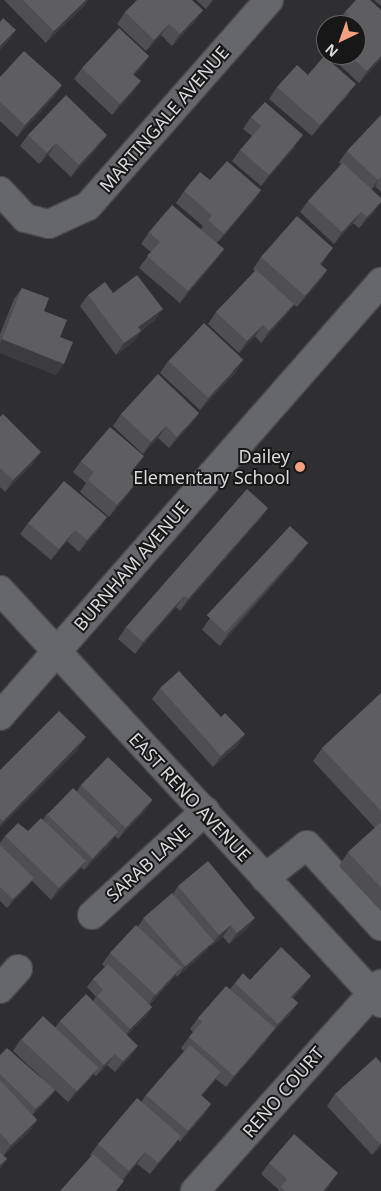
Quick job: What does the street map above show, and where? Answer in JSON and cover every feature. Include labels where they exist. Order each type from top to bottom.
[{"type":"street","name":"MARTINGALE AVENUE","points":[[0,191],[25,218],[49,224],[70,218],[88,206],[269,0]]},
{"type":"street","name":"BURNHAM AVENUE","points":[[0,716],[381,282]]},
{"type":"street","name":"EAST RENO AVENUE","points":[[0,590],[265,878],[378,993]]},
{"type":"street","name":"SARAB LANE","points":[[92,915],[205,811]]},
{"type":"street","points":[[265,878],[307,845],[381,926]]},
{"type":"street","points":[[0,989],[18,969]]},
{"type":"street","name":"RENO COURT","points":[[195,1191],[378,993]]},
{"type":"building","points":[[23,0],[86,0],[54,31]]},
{"type":"building","points":[[137,0],[192,0],[203,10],[180,34],[169,24],[154,40],[125,12]]},
{"type":"building","points":[[356,0],[370,0],[381,10],[381,56],[367,71],[360,65],[366,65],[366,15],[348,15],[345,12]]},
{"type":"building","points":[[3,18],[16,30],[0,46],[0,22]]},
{"type":"building","points":[[119,28],[149,56],[133,74],[141,81],[120,104],[82,68]]},
{"type":"building","points":[[24,51],[62,85],[25,125],[0,102],[0,77]]},
{"type":"building","points":[[297,65],[308,75],[316,65],[334,65],[356,84],[320,125],[277,87]]},
{"type":"building","points":[[66,95],[107,135],[79,165],[56,143],[47,153],[28,135]]},
{"type":"building","points":[[265,102],[303,135],[269,175],[240,150],[261,126],[251,117]]},
{"type":"building","points":[[381,115],[381,177],[378,180],[347,151]]},
{"type":"building","points":[[227,161],[261,190],[224,234],[208,220],[212,215],[184,191],[200,172],[210,180]]},
{"type":"building","points":[[343,163],[381,198],[381,202],[367,217],[361,212],[342,232],[308,201]]},
{"type":"building","points":[[172,205],[224,249],[188,291],[147,256],[160,242],[149,232]]},
{"type":"building","points":[[297,216],[333,248],[320,264],[327,270],[305,296],[261,257]]},
{"type":"building","points":[[256,270],[294,304],[269,331],[263,325],[247,341],[216,312]]},
{"type":"building","points":[[137,275],[163,309],[138,327],[141,331],[124,343],[88,295],[105,282],[113,293]]},
{"type":"building","points":[[22,288],[49,298],[44,311],[67,320],[60,337],[73,342],[64,364],[2,339]]},
{"type":"building","points":[[204,323],[243,360],[208,398],[169,361]]},
{"type":"building","points":[[158,374],[199,413],[177,437],[166,426],[151,442],[121,414]]},
{"type":"building","points":[[3,414],[41,452],[13,480],[0,468],[0,417]]},
{"type":"building","points":[[110,427],[144,456],[130,473],[138,481],[117,505],[88,480],[94,472],[81,461]]},
{"type":"building","points":[[64,481],[107,517],[87,540],[75,530],[59,549],[28,523]]},
{"type":"building","points":[[247,489],[268,508],[188,599],[184,596],[143,642],[126,627]]},
{"type":"building","points":[[290,526],[308,543],[225,632],[207,615]]},
{"type":"building","points":[[179,671],[221,717],[225,713],[245,734],[221,756],[160,688]]},
{"type":"building","points":[[381,693],[381,811],[322,748]]},
{"type":"building","points":[[59,711],[86,737],[3,821],[0,818],[0,770]]},
{"type":"building","points":[[108,757],[153,800],[126,828],[81,785]]},
{"type":"building","points":[[73,788],[118,832],[93,858],[47,815]]},
{"type":"building","points":[[41,818],[86,861],[59,888],[5,836],[18,823],[28,831]]},
{"type":"building","points":[[381,822],[381,888],[348,852]]},
{"type":"building","points":[[0,845],[34,878],[13,899],[0,887]]},
{"type":"building","points":[[208,861],[255,918],[237,933],[231,925],[219,935],[178,886]]},
{"type":"building","points":[[172,893],[214,941],[185,966],[143,918]]},
{"type":"building","points":[[136,925],[181,967],[155,995],[110,953]]},
{"type":"building","points":[[281,947],[311,976],[291,997],[298,1003],[278,1024],[235,983],[243,973],[250,980]]},
{"type":"building","points":[[108,964],[152,1007],[130,1029],[97,996],[103,990],[93,979]]},
{"type":"building","points":[[226,986],[275,1028],[234,1076],[189,1037],[202,1022],[198,1018]]},
{"type":"building","points":[[86,994],[138,1046],[123,1061],[115,1054],[104,1065],[60,1021]]},
{"type":"building","points":[[43,1016],[99,1068],[77,1091],[21,1039]]},
{"type":"building","points":[[190,1045],[221,1072],[201,1095],[211,1104],[188,1131],[146,1095]]},
{"type":"building","points":[[7,1048],[55,1090],[36,1109],[0,1074],[0,1055]]},
{"type":"building","points":[[376,1057],[381,1063],[380,1144],[335,1094]]},
{"type":"building","points":[[0,1080],[37,1120],[11,1145],[0,1133]]},
{"type":"building","points":[[137,1098],[181,1136],[158,1163],[145,1152],[129,1171],[98,1144]]},
{"type":"building","points":[[294,1134],[338,1173],[323,1191],[285,1191],[281,1187],[287,1179],[269,1163]]},
{"type":"building","points":[[0,1152],[7,1159],[0,1165]]},
{"type":"building","points":[[93,1154],[124,1181],[116,1191],[60,1191]]},
{"type":"place","name":"Dailey Elementary School","points":[[300,467]]}]
